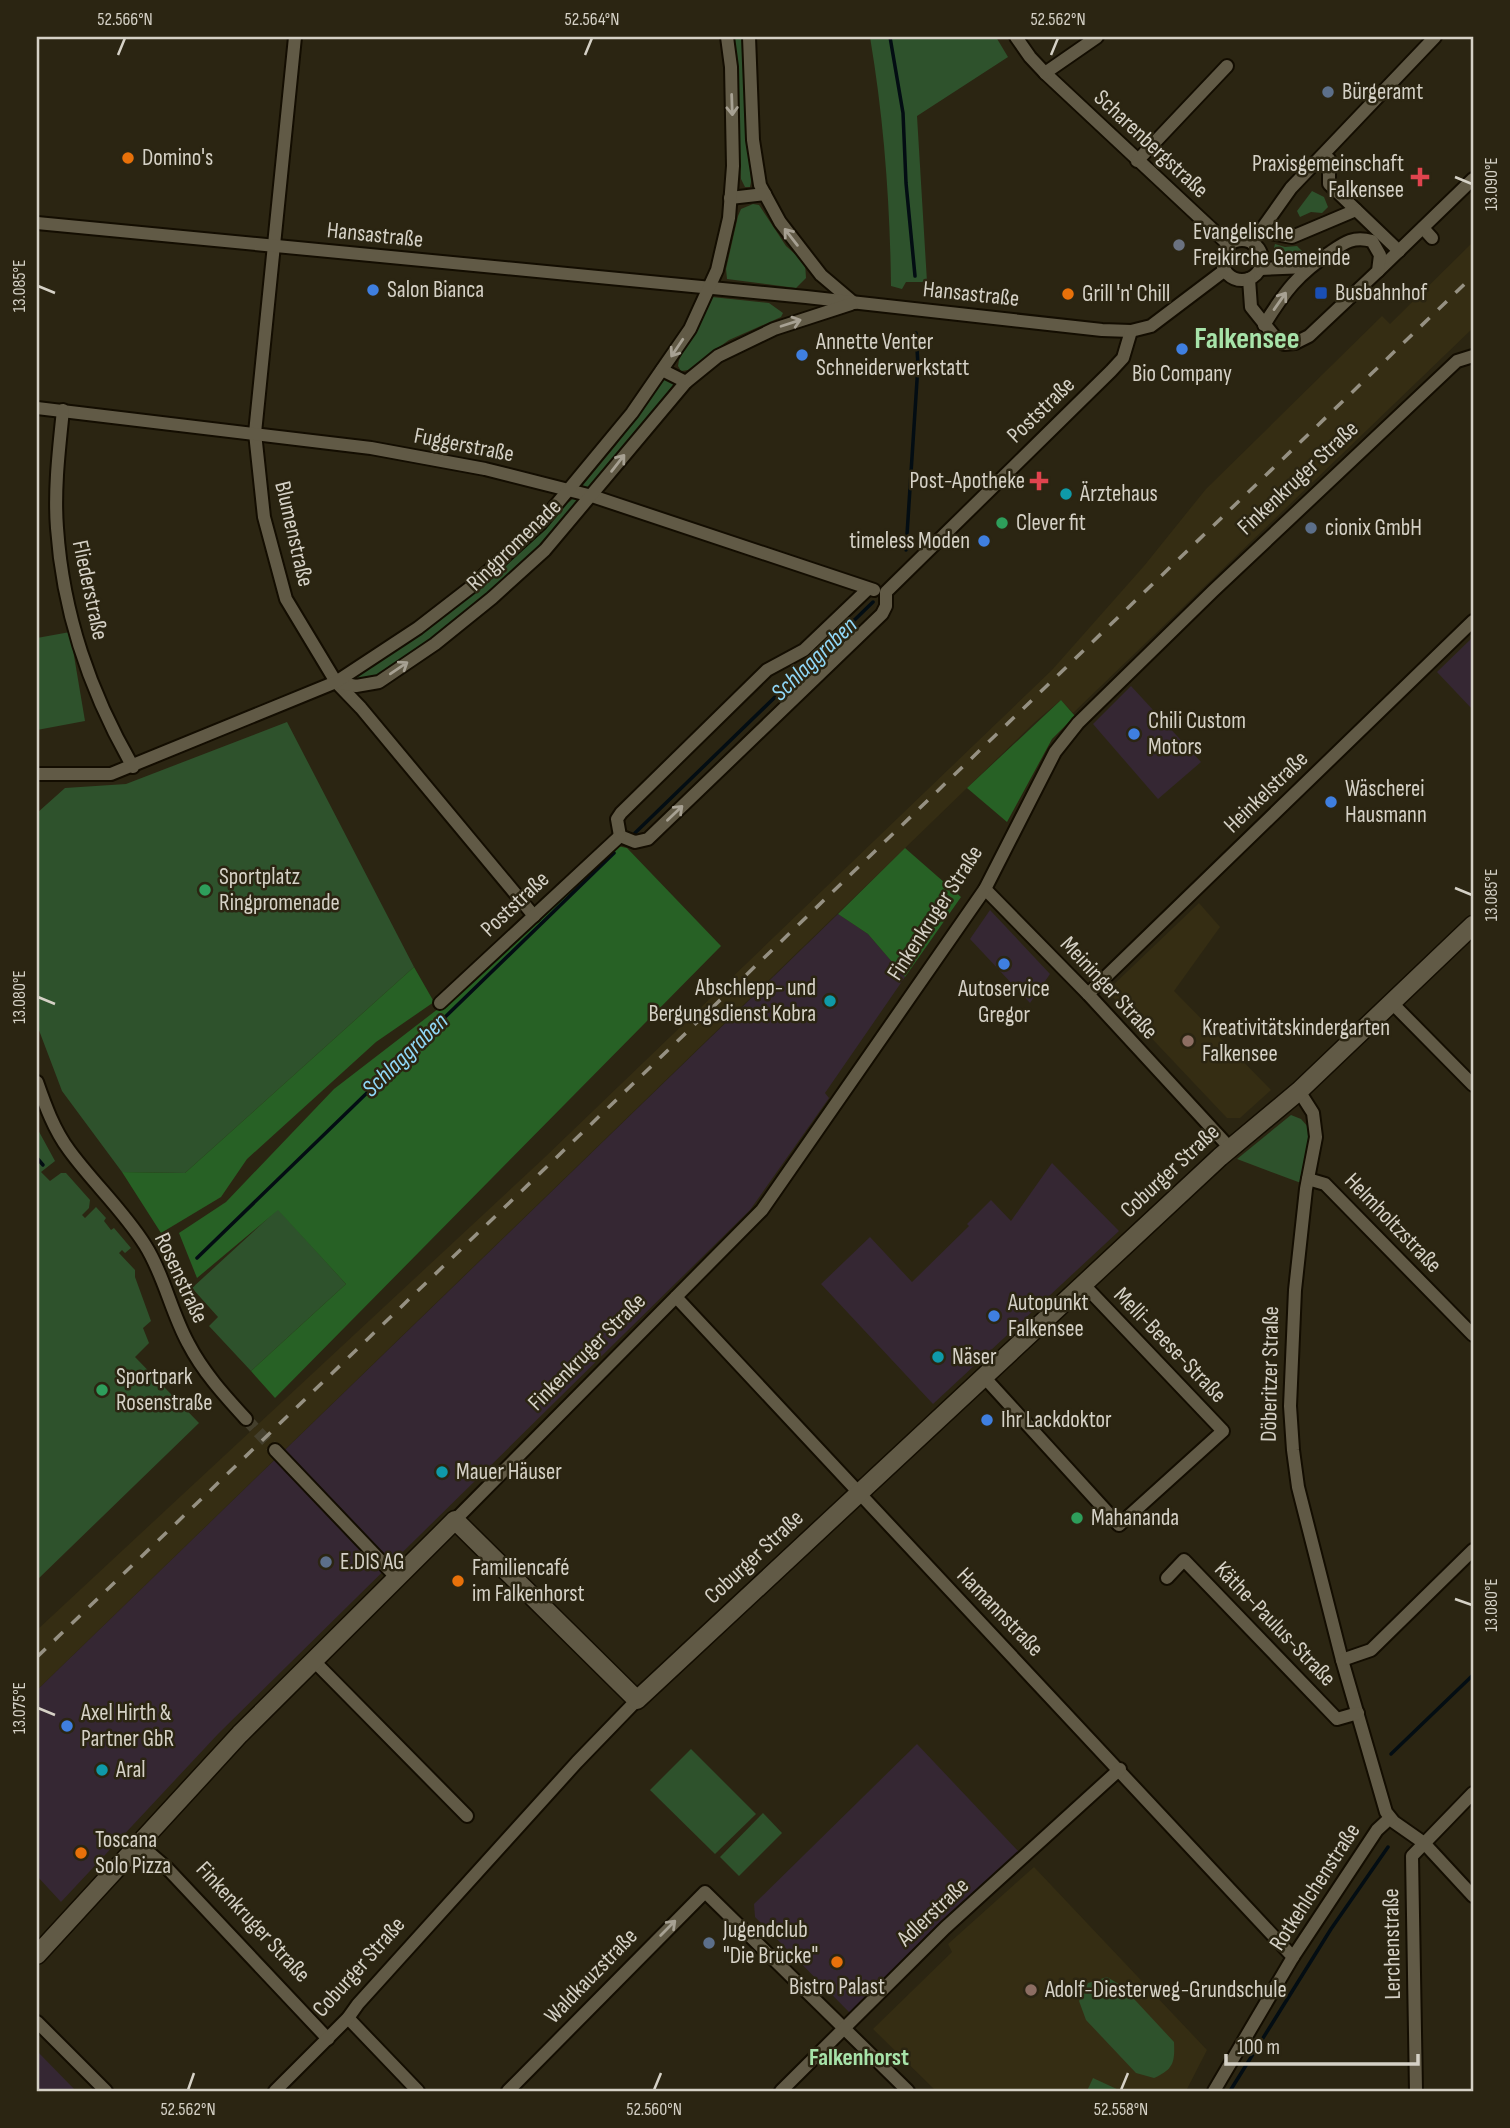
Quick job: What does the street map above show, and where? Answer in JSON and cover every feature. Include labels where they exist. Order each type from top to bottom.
[{"type":"street","name":"Blumenstraße","points":[[295,37],[255,433],[264,517],[286,599],[336,682],[361,708],[530,911]]},
{"type":"street","name":"Ringpromenade","points":[[37,774],[111,774],[336,682],[418,628],[471,587],[541,523],[632,413],[690,329],[710,288],[723,244],[733,166],[731,67],[727,37]]},
{"type":"street","points":[[749,37],[753,140],[760,185],[780,222],[821,275],[855,303]]},
{"type":"street","name":"Scharenbergstraße","points":[[1016,37],[1045,73],[1228,245]]},
{"type":"street","points":[[1045,73],[1097,37]]},
{"type":"street","points":[[1252,243],[1291,188],[1435,37]]},
{"type":"street","points":[[1137,161],[1227,66]]},
{"type":"street","points":[[1329,159],[1329,184],[1399,251]]},
{"type":"street","points":[[1249,279],[1251,307],[1264,325],[1284,344],[1296,343],[1310,336],[1473,179]]},
{"type":"street","points":[[730,198],[765,194]]},
{"type":"street","points":[[1271,233],[1292,237],[1356,210]]},
{"type":"street","name":"Hansastraße","points":[[37,223],[1130,331]]},
{"type":"street","points":[[1423,228],[1432,238]]},
{"type":"street","points":[[1264,325],[1296,278],[1345,242],[1360,238],[1372,241],[1380,255],[1378,271]]},
{"type":"street","points":[[1240,240],[1252,243],[1262,255],[1260,269],[1249,279],[1235,279],[1225,270],[1222,257],[1228,245],[1240,240]]},
{"type":"street","points":[[1260,269],[1308,267]]},
{"type":"street","points":[[1130,331],[1151,326],[1225,270]]},
{"type":"street","name":"Ringpromenade","points":[[336,682],[356,687],[379,682],[435,644],[492,598],[545,550],[659,412],[686,382],[718,356],[774,329],[855,303]]},
{"type":"street","name":"Poststraße","points":[[440,1003],[530,911],[620,836],[635,842],[648,839],[882,614],[886,606],[886,592],[1123,358],[1130,331]]},
{"type":"street","name":"Finkenkruger Straße","points":[[37,1955],[243,1731],[762,1210],[985,889],[1055,751],[1079,723],[1213,591],[1457,361],[1473,356]]},
{"type":"street","points":[[662,370],[686,382]]},
{"type":"street","name":"Fuggerstraße","points":[[37,408],[371,448],[485,469],[592,496],[868,589]]},
{"type":"street","name":"Fliederstraße","points":[[63,410],[57,526],[63,581],[89,679],[108,723],[133,767]]},
{"type":"street","points":[[620,836],[617,819],[621,813],[767,670],[804,650],[868,589],[886,592]]},
{"type":"street","name":"Heinkelstraße","points":[[1088,994],[1473,621]]},
{"type":"street","name":"Meininger Straße","points":[[985,889],[1088,994],[1230,1148]]},
{"type":"street","points":[[1299,1091],[1473,925]]},
{"type":"street","points":[[1393,1004],[1473,1085]]},
{"type":"street","name":"Rosenstraße","points":[[37,1082],[47,1109],[67,1147],[127,1216],[155,1261],[187,1342],[203,1369],[246,1419]]},
{"type":"street","name":"Coburger Straße","points":[[275,2091],[348,2018],[502,1843],[637,1700],[1230,1148],[1299,1091]]},
{"type":"street","name":"Döberitzer Straße","points":[[1299,1091],[1307,1102],[1315,1125],[1314,1152],[1308,1179],[1295,1290],[1290,1406],[1293,1450],[1298,1487],[1342,1660],[1390,1818]]},
{"type":"street","name":"Helmholtzstraße","points":[[1308,1179],[1325,1184],[1473,1335]]},
{"type":"street","name":"Melli-Beese-Straße","points":[[985,1378],[1119,1525],[1223,1431],[1084,1285]]},
{"type":"street","name":"Hamannstraße","points":[[676,1297],[1293,1957]]},
{"type":"street","points":[[275,1450],[397,1578]]},
{"type":"street","points":[[455,1520],[637,1700]]},
{"type":"street","points":[[1342,1660],[1371,1650],[1473,1550]]},
{"type":"street","name":"Käthe-Paulus-Straße","points":[[1167,1578],[1184,1560],[1337,1719],[1358,1713]]},
{"type":"street","points":[[314,1661],[467,1816]]},
{"type":"street","name":"Adlerstraße","points":[[781,2091],[946,1928],[1120,1769]]},
{"type":"street","points":[[1424,1843],[1473,1793]]},
{"type":"street","points":[[1390,1818],[1424,1843],[1473,1896]]},
{"type":"street","name":"Rotkehlchenstraße","points":[[1214,2091],[1293,1957],[1377,1830],[1390,1818]]},
{"type":"street","name":"Finkenkruger Straße","points":[[138,1843],[176,1877],[328,2039]]},
{"type":"street","name":"Lerchenstraße","points":[[1416,2091],[1412,1856],[1424,1843]]},
{"type":"street","name":"Waldkauzstraße","points":[[508,2091],[705,1892],[844,2028]]},
{"type":"street","points":[[348,2018],[418,2091]]},
{"type":"street","points":[[37,2022],[106,2091]]},
{"type":"street","points":[[844,2028],[908,2091]]},
{"type":"shaded area","points":[[1473,242],[1473,328],[1073,713],[1061,700],[1035,722],[37,1690],[37,1630],[543,1159],[1052,670],[1144,566],[1206,489],[1382,316],[1390,324]]},
{"type":"shaded area","points":[[1473,637],[1473,710],[1437,672]]},
{"type":"shaded area","points":[[1131,686],[1201,762],[1158,799],[1093,724]]},
{"type":"shaded area","name":"Kreativitätskindergarten Falkensee","points":[[1199,903],[1220,927],[1174,991],[1271,1090],[1240,1118],[1227,1118],[1107,991]]},
{"type":"shaded area","points":[[990,910],[1050,974],[1030,1003],[970,939]]},
{"type":"shaded area","points":[[838,914],[868,934],[905,977],[825,1093],[829,1098],[750,1210],[218,1734],[61,1902],[37,1876],[37,1690]]},
{"type":"shaded area","points":[[1052,1163],[1119,1231],[933,1404],[821,1284],[870,1237],[912,1282],[969,1226],[967,1224],[991,1200],[1011,1221]]},
{"type":"shaded area","points":[[917,1744],[1020,1853],[850,2013],[755,1917],[754,1904]]},
{"type":"shaded area","name":"Adolf-Diesterweg-Grundschule","points":[[1034,1867],[1207,2050],[1186,2091],[936,2091],[873,2029],[952,1952],[948,1944]]},
{"type":"shaded area","points":[[37,2051],[76,2091],[37,2091]]},
{"type":"green space","points":[[732,37],[742,37],[747,91],[750,187],[745,187],[741,179]]},
{"type":"green space","points":[[870,37],[996,37],[1008,57],[917,116],[927,282],[906,282],[902,289],[891,286],[885,161]]},
{"type":"green space","points":[[1312,191],[1324,197],[1328,207],[1322,213],[1311,212],[1300,217],[1297,211]]},
{"type":"green space","points":[[753,204],[759,205],[786,246],[805,263],[806,278],[796,288],[727,279],[726,269],[738,216],[741,209]]},
{"type":"green space","points":[[1275,244],[1297,246],[1303,252],[1302,256],[1298,259],[1281,256],[1274,248]]},
{"type":"green space","points":[[712,297],[769,303],[783,313],[781,317],[729,340],[688,370],[681,371],[679,360]]},
{"type":"green space","points":[[666,377],[674,381],[673,385],[592,491],[585,491],[583,485]]},
{"type":"green space","points":[[575,497],[580,503],[531,558],[457,620],[379,675],[370,679],[357,679],[357,675]]},
{"type":"green space","points":[[70,632],[85,721],[37,730],[37,638]]},
{"type":"green space","points":[[1061,700],[1075,716],[1052,739],[1007,822],[967,788]]},
{"type":"green space","name":"Sportplatz Ringpromenade","points":[[287,722],[414,967],[185,1173],[122,1172],[62,1091],[37,1025],[37,813],[65,788],[126,784]]},
{"type":"green space","points":[[613,845],[627,848],[721,946],[275,1398],[251,1371],[346,1284],[278,1210],[197,1278],[179,1233],[226,1202],[334,1089],[443,1005]]},
{"type":"green space","points":[[905,848],[961,897],[905,977],[868,934],[838,914]]},
{"type":"green space","points":[[414,967],[434,1002],[376,1042],[247,1159],[221,1197],[161,1233],[122,1172],[185,1173]]},
{"type":"green space","points":[[1291,1115],[1301,1119],[1309,1128],[1309,1147],[1301,1183],[1237,1159]]},
{"type":"green space","name":"Sportpark Rosenstraße","points":[[37,1128],[55,1161],[41,1172],[50,1181],[61,1173],[66,1173],[90,1200],[89,1208],[82,1215],[85,1218],[96,1207],[106,1218],[104,1221],[111,1230],[114,1228],[131,1248],[125,1253],[122,1250],[119,1253],[135,1270],[151,1321],[143,1328],[149,1343],[135,1357],[199,1423],[37,1580]]},
{"type":"green space","points":[[278,1209],[346,1284],[251,1371],[209,1326],[218,1317],[192,1288]]},
{"type":"green space","points":[[691,1749],[756,1814],[715,1854],[650,1790]]},
{"type":"green space","points":[[763,1813],[782,1833],[739,1876],[720,1857]]},
{"type":"green space","points":[[1107,1977],[1122,1986],[1174,2042],[1172,2064],[1154,2078],[1136,2073],[1086,2020],[1079,2001],[1088,1983]]},
{"type":"green space","points":[[1093,2078],[1121,2091],[1087,2091]]},
{"type":"waterway","name":"Schlaggraben","points":[[890,37],[903,113],[906,183],[915,276]]},
{"type":"waterway","name":"Schlaggraben","points":[[906,550],[918,365],[916,333]]},
{"type":"waterway","name":"Schlaggraben","points":[[635,833],[873,602]]},
{"type":"waterway","name":"Schlaggraben","points":[[197,1258],[614,853]]},
{"type":"waterway","name":"Schlaggraben","points":[[37,1158],[43,1165]]},
{"type":"waterway","points":[[1391,1754],[1473,1675]]},
{"type":"waterway","points":[[1230,2091],[1331,1929],[1388,1847]]},
{"type":"tunnel","points":[[246,1419],[275,1450]]},
{"type":"railway","points":[[37,1657],[1473,276]]},
{"type":"place","name":"Bürgeramt","points":[[1328,92]]},
{"type":"place","name":"Domino's","points":[[128,158]]},
{"type":"place","name":"Praxisgemeinschaft Falkensee","points":[[1420,177]]},
{"type":"place","name":"Evangelische Freikirche Gemeinde","points":[[1179,245]]},
{"type":"place","name":"Salon Bianca","points":[[373,290]]},
{"type":"place","name":"Busbahnhof","points":[[1321,293]]},
{"type":"place","name":"Grill 'n' Chill","points":[[1068,294]]},
{"type":"place","name":"Bio Company","points":[[1182,349]]},
{"type":"place","name":"Annette Venter Schneiderwerkstatt","points":[[802,355]]},
{"type":"place","name":"Post-Apotheke","points":[[1039,481]]},
{"type":"place","name":"Ärztehaus","points":[[1066,494]]},
{"type":"place","name":"Clever fit","points":[[1002,523]]},
{"type":"place","name":"cionix GmbH","points":[[1311,528]]},
{"type":"place","name":"timeless Moden","points":[[984,541]]},
{"type":"place","name":"Chili Custom Motors","points":[[1134,734]]},
{"type":"place","name":"Wäscherei Hausmann","points":[[1331,802]]},
{"type":"place","name":"Sportplatz Ringpromenade","points":[[205,890]]},
{"type":"place","name":"Autoservice Gregor","points":[[1004,964]]},
{"type":"place","name":"Abschlepp- und Bergungsdienst Kobra","points":[[830,1001]]},
{"type":"place","name":"Kreativitätskindergarten Falkensee","points":[[1188,1041]]},
{"type":"place","name":"Autopunkt Falkensee","points":[[994,1316]]},
{"type":"place","name":"Näser","points":[[938,1357]]},
{"type":"place","name":"Sportpark Rosenstraße","points":[[102,1390]]},
{"type":"place","name":"Ihr Lackdoktor","points":[[987,1420]]},
{"type":"place","name":"Mauer Häuser","points":[[442,1472]]},
{"type":"place","name":"Mahananda","points":[[1077,1518]]},
{"type":"place","name":"E.DIS AG","points":[[326,1562]]},
{"type":"place","name":"Familiencafé im Falkenhorst","points":[[458,1581]]},
{"type":"place","name":"Axel Hirth & Partner GbR","points":[[67,1726]]},
{"type":"place","name":"Aral","points":[[102,1770]]},
{"type":"place","name":"Toscana Solo Pizza","points":[[81,1853]]},
{"type":"place","name":"Jugendclub \"Die Brücke\"","points":[[709,1943]]},
{"type":"place","name":"Bistro Palast","points":[[837,1962]]},
{"type":"place","name":"Adolf-Diesterweg-Grundschule","points":[[1031,1990]]},
{"type":"district","name":"Falkensee","points":[[1247,339]]},
{"type":"district","name":"Falkenhorst","points":[[859,2057]]}]
